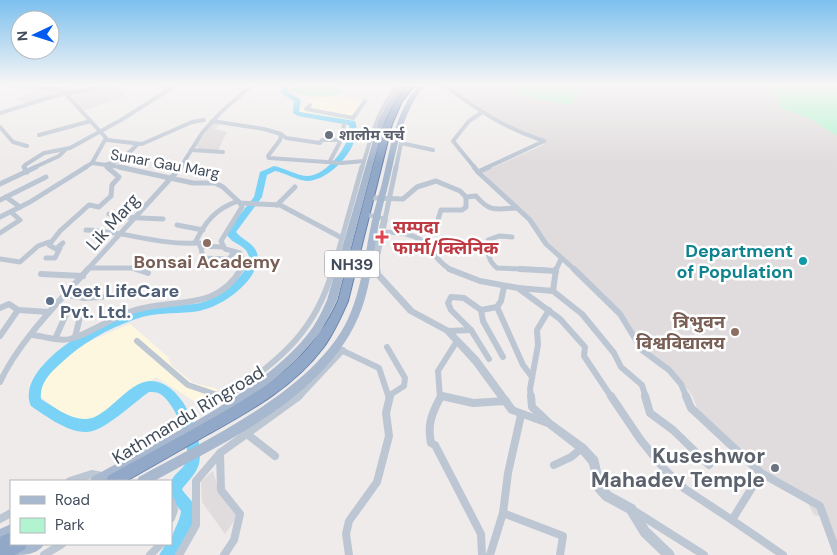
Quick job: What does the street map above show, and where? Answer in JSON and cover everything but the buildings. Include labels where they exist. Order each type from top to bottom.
[{"type":"highway","name":"Kathmandu Ringroad","points":[[129,480],[273,396],[318,355],[342,319],[348,274],[388,124],[394,111]]},
{"type":"highway","name":"Kathmandu Ringroad","points":[[348,274],[377,217],[395,115],[398,111]]},
{"type":"highway","name":"Kathmandu Ringroad","points":[[104,480],[144,470]]},
{"type":"highway","points":[[0,555],[18,545]]},
{"type":"main road","points":[[242,413],[267,380],[309,340],[326,315],[348,274],[341,253],[378,124],[386,111]]},
{"type":"main road","points":[[381,199],[404,111]]},
{"type":"main road","points":[[242,413],[286,395],[339,349],[358,305],[377,217]]},
{"type":"main road","points":[[18,555],[35,545]]},
{"type":"street","name":"Sunar Gau Marg","points":[[82,111],[107,140],[92,163],[126,168],[171,180],[214,183],[223,186],[240,202]]},
{"type":"street","points":[[0,184],[26,172],[135,111]]},
{"type":"street","name":"Lik Marg","points":[[0,382],[3,369],[49,312],[92,268],[122,232],[171,180],[184,164],[191,150],[212,121],[224,111]]},
{"type":"street","points":[[322,111],[352,118],[357,111]]},
{"type":"street","points":[[275,456],[247,434],[242,413],[272,365],[306,329],[322,301],[341,253],[342,238],[381,111]]},
{"type":"street","points":[[478,111],[521,134],[544,141],[478,172]]},
{"type":"street","points":[[481,113],[469,121],[453,141],[478,172],[530,220],[546,244],[593,285],[620,314],[642,350],[669,370],[681,384],[691,408],[760,472],[820,506],[837,553]]},
{"type":"street","points":[[105,166],[121,160],[138,144],[192,122],[204,120]]},
{"type":"street","points":[[39,135],[91,121]]},
{"type":"street","points":[[212,121],[264,129],[281,134],[286,138],[320,143],[322,140],[342,140]]},
{"type":"street","points":[[331,161],[342,140],[345,129],[344,124]]},
{"type":"street","points":[[0,127],[13,142],[27,146]]},
{"type":"street","points":[[281,134],[280,140],[268,156],[269,158],[342,163],[364,161]]},
{"type":"street","points":[[107,140],[138,144]]},
{"type":"street","points":[[433,150],[401,143],[381,199],[377,217],[381,232],[376,261],[378,274],[411,311],[448,332],[457,341],[476,361],[512,410],[521,415],[550,424]]},
{"type":"street","points":[[26,172],[25,165],[44,153],[70,148]]},
{"type":"street","points":[[191,150],[223,152]]},
{"type":"street","points":[[0,217],[92,163]]},
{"type":"street","points":[[0,259],[14,262],[22,261],[38,244],[49,242],[89,205],[99,206],[111,196],[112,185],[119,177],[105,166]]},
{"type":"street","points":[[0,200],[46,178]]},
{"type":"street","points":[[381,199],[406,198],[417,186],[432,181],[443,184],[466,197],[476,196],[485,207],[490,209],[517,208]]},
{"type":"street","points":[[275,204],[294,187]]},
{"type":"street","points":[[6,197],[20,206]]},
{"type":"street","points":[[437,223],[441,210],[462,210],[466,207],[466,197]]},
{"type":"street","points":[[234,252],[229,259],[203,258],[198,245],[213,212],[222,206],[240,202],[275,204],[342,238]]},
{"type":"street","points":[[222,247],[221,238],[242,207],[240,202]]},
{"type":"street","points":[[0,234],[20,220],[11,212]]},
{"type":"street","points":[[109,214],[118,217],[163,219]]},
{"type":"street","points":[[177,225],[204,230]]},
{"type":"street","points":[[32,335],[68,340],[138,309],[156,304],[195,302],[215,296],[233,282],[243,266],[242,256],[222,247],[178,245],[155,242],[122,232],[86,230]]},
{"type":"street","points":[[381,232],[406,233],[424,242],[444,267],[495,286],[553,291],[582,314],[614,353],[621,367],[642,385],[650,413],[673,430],[709,465]]},
{"type":"street","points":[[512,237],[499,236],[488,240],[487,258],[490,263],[497,268],[556,271]]},
{"type":"street","points":[[49,242],[54,248],[60,248]]},
{"type":"street","points":[[46,258],[55,258],[63,243]]},
{"type":"street","points":[[553,291],[556,271],[561,259]]},
{"type":"street","points":[[92,268],[132,268],[148,273]]},
{"type":"street","points":[[42,274],[83,276]]},
{"type":"street","points":[[481,310],[497,307],[501,301],[504,287]]},
{"type":"street","points":[[518,288],[560,319],[585,347],[584,356],[602,380],[614,401],[669,475],[691,494],[702,499],[784,555]]},
{"type":"street","points":[[67,295],[84,298],[102,297]]},
{"type":"street","points":[[489,359],[471,330],[452,310],[448,303],[451,297],[458,296],[481,310],[483,321],[503,358]]},
{"type":"street","points":[[0,308],[9,304],[18,310],[49,312]]},
{"type":"street","points":[[497,307],[523,366],[532,377]]},
{"type":"street","points":[[0,336],[18,310]]},
{"type":"street","points":[[55,339],[68,310]]},
{"type":"street","points":[[549,310],[537,330],[538,345],[530,389],[532,407],[550,424],[582,448],[594,462],[599,487],[607,496],[704,555]]},
{"type":"street","points":[[75,336],[80,317]]},
{"type":"street","points":[[448,332],[471,330]]},
{"type":"street","points":[[137,341],[188,385],[242,413],[296,401],[339,349],[379,368],[390,395],[386,413],[389,436],[377,482],[349,521],[346,534],[349,555]]},
{"type":"street","points":[[457,341],[438,371],[441,396],[431,415],[428,430],[431,443],[435,445],[481,534],[482,555]]},
{"type":"street","points":[[386,347],[405,378],[404,386],[390,395]]},
{"type":"street","points":[[441,396],[474,403],[506,401]]},
{"type":"street","points":[[490,555],[503,513],[508,473],[521,415]]},
{"type":"street","points":[[180,555],[196,525],[196,481],[220,452],[247,434]]},
{"type":"street","points":[[554,465],[571,457],[582,448]]},
{"type":"street","points":[[220,452],[221,490],[240,514],[234,540],[224,555]]},
{"type":"street","points":[[732,520],[760,472]]},
{"type":"street","points":[[73,480],[92,474],[104,480]]},
{"type":"street","points":[[631,509],[645,532],[669,555]]},
{"type":"street","points":[[503,513],[563,536],[560,555]]},
{"type":"street","points":[[51,553],[61,545]]},
{"type":"street","points":[[150,555],[160,545]]},
{"type":"shaded area","points":[[299,111],[357,111],[351,121],[298,112]]},
{"type":"shaded area","name":"त्रिभुवन विश्वविद्यालय","points":[[480,111],[837,111],[837,555],[822,517],[814,515],[804,496],[780,484],[751,461],[698,410],[692,395],[674,372],[643,349],[621,315],[553,249],[483,172],[543,145],[544,141],[523,134]]},
{"type":"shaded area","points":[[213,121],[221,123],[215,129],[227,132],[218,150],[198,151],[198,147],[195,147]]},
{"type":"shaded area","points":[[130,324],[168,357],[172,366],[193,383],[218,389],[213,398],[194,401],[156,377],[108,412],[95,418],[83,420],[66,416],[41,397],[40,389],[44,378],[81,345]]},
{"type":"shaded area","points":[[213,471],[220,494],[237,517],[225,534],[202,502],[201,481]]},
{"type":"green space","points":[[789,111],[837,111],[837,136],[811,119]]},
{"type":"waterway","points":[[167,555],[175,545],[187,521],[188,508],[177,496],[175,489],[178,482],[191,468],[193,454],[192,442],[183,414],[168,392],[158,386],[147,386],[96,424],[86,426],[58,416],[35,402],[34,393],[43,373],[72,346],[89,335],[122,319],[140,313],[163,308],[194,308],[206,305],[239,284],[246,276],[254,260],[252,252],[246,244],[232,236],[231,232],[258,197],[263,174],[274,168],[306,178],[318,176],[342,156],[352,139],[354,130],[352,123],[298,114],[295,111]]},
{"type":"place","name":"शालोम चर्च","points":[[329,135]]},
{"type":"place","name":"सम्पदा फार्मा/क्लिनिक","points":[[382,237]]},
{"type":"place","name":"Bonsai Academy","points":[[207,243]]},
{"type":"place","name":"Department of Population","points":[[803,261]]},
{"type":"place","name":"Veet LifeCare Pvt. Ltd.","points":[[50,301]]},
{"type":"place","name":"त्रिभुवन विश्वविद्यालय","points":[[735,332]]},
{"type":"place","name":"Kuseshwor Mahadev Temple","points":[[775,468]]}]
